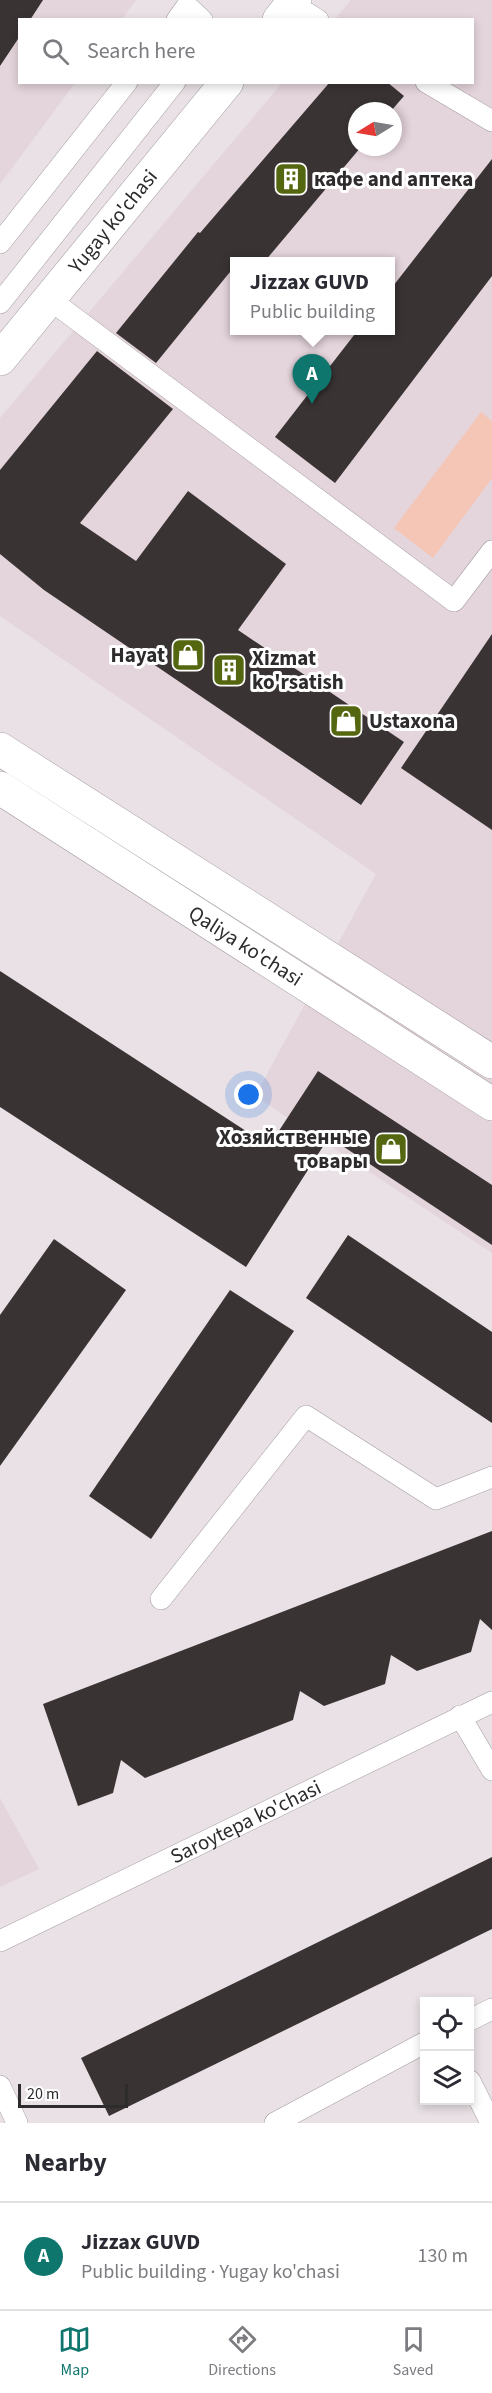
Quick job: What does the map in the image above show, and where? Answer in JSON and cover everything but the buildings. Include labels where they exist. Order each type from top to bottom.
[{"type":"main road","name":"Yugay ko'chasi","points":[[0,359],[225,84]]},
{"type":"main road","name":"Qaliya ko'chasi","points":[[0,749],[492,1062]]},
{"type":"main road","name":"Qaliya ko'chasi","points":[[0,788],[492,1104]]},
{"type":"lane","points":[[178,18],[187,6],[200,18]]},
{"type":"lane","points":[[0,243],[125,84]]},
{"type":"lane","points":[[0,303],[173,84]]},
{"type":"lane","points":[[429,84],[492,121]]},
{"type":"lane","points":[[49,299],[453,601],[492,551]]},
{"type":"lane","points":[[162,1599],[306,1416],[436,1499],[492,1477]]},
{"type":"lane","name":"Saroytepa ko'chasi","points":[[0,1941],[492,1702]]},
{"type":"lane","points":[[460,1716],[492,1770]]},
{"type":"lane","points":[[474,2018],[492,2009]]},
{"type":"lane","points":[[275,2123],[420,2045]]},
{"type":"lane","points":[[0,2086],[17,2123]]},
{"type":"lane","points":[[474,2089],[491,2123]]},
{"type":"shaded area","points":[[0,0],[136,0],[123,18],[18,18],[18,84],[74,84],[0,184]]},
{"type":"shaded area","points":[[351,0],[492,0],[492,1253],[255,1096],[376,874],[0,616],[0,418],[281,84],[474,84],[474,18],[336,18]]},
{"type":"shaded area","points":[[481,412],[492,421],[492,478],[433,558],[394,528]]},
{"type":"shaded area","points":[[0,1798],[39,1869],[0,1887]]},
{"type":"place","name":"кафе and аптека","points":[[291,179]]},
{"type":"place","name":"Jizzax GUVD","points":[[312,404]]},
{"type":"place","name":"Hayat","points":[[188,655]]},
{"type":"place","name":"Xizmat ko'rsatish","points":[[229,670]]},
{"type":"place","name":"Ustaxona","points":[[346,721]]},
{"type":"place","name":"Хозяйственные товары","points":[[391,1149]]}]
